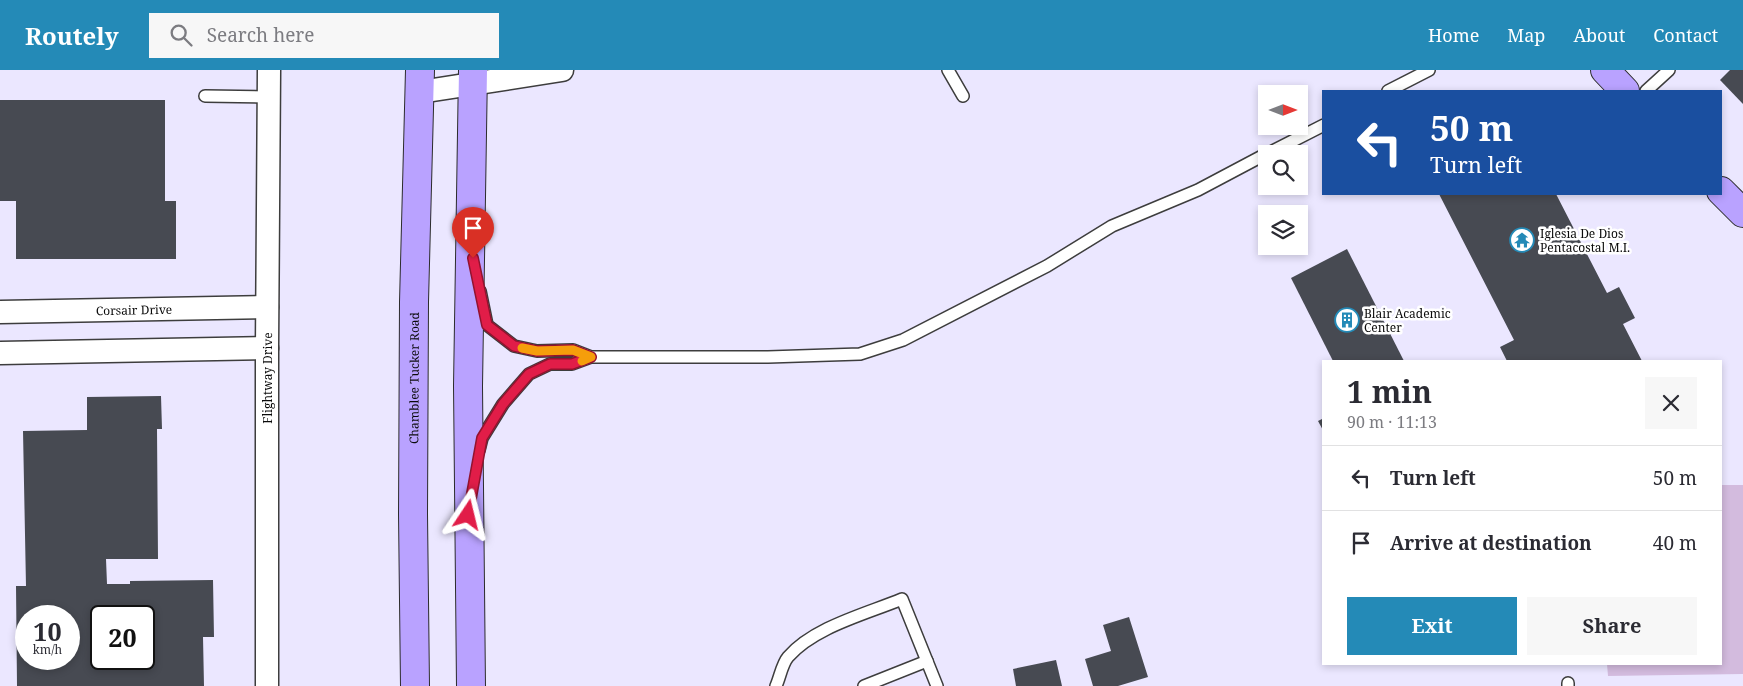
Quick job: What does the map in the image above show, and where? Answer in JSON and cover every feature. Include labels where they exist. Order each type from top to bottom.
[{"type":"main road","points":[[1605,70],[1624,90]]},
{"type":"main road","points":[[470,686],[468,515],[473,77]]},
{"type":"main road","name":"Chamblee Tucker Road","points":[[416,686],[413,514],[414,302],[420,81]]},
{"type":"main road","points":[[1722,192],[1743,213]]},
{"type":"street","name":"Flightway Drive","points":[[267,686],[269,70]]},
{"type":"street","points":[[420,81],[562,70]]},
{"type":"street","name":"Corsair Drive","points":[[0,312],[267,307]]},
{"type":"street","points":[[0,353],[267,348]]},
{"type":"lane","points":[[948,70],[963,96]]},
{"type":"lane","points":[[1390,90],[1429,70]]},
{"type":"lane","points":[[1647,90],[1669,70]]},
{"type":"lane","points":[[205,96],[269,97]]},
{"type":"lane","points":[[1285,145],[1322,126]]},
{"type":"lane","points":[[468,515],[482,438],[503,404],[529,374],[550,364],[572,364],[591,357],[768,357],[860,354],[903,340],[1047,266],[1112,226],[1198,190],[1258,159]]},
{"type":"lane","points":[[470,241],[487,325],[514,346],[537,351],[573,350],[591,357]]},
{"type":"lane","points":[[776,686],[787,658],[809,639],[834,626],[902,599],[937,686]]},
{"type":"lane","points":[[864,686],[927,661]]},
{"type":"shaded area","points":[[1722,485],[1743,485],[1743,674],[1608,676],[1607,665],[1722,665]]},
{"type":"building","points":[[1730,70],[1743,70],[1743,104],[1720,80]]},
{"type":"building","points":[[0,100],[165,100],[165,201],[176,201],[176,259],[16,259],[16,201],[0,201]]},
{"type":"building","name":"Iglesia De Dios Pentacostal M.I.","points":[[1440,195],[1557,195],[1607,293],[1619,287],[1635,318],[1623,324],[1641,360],[1506,360],[1500,347],[1514,340]]},
{"type":"building","name":"Blair Academic Center","points":[[1347,249],[1403,360],[1332,360],[1291,278]]},
{"type":"building","points":[[161,396],[162,429],[157,429],[158,559],[106,559],[107,584],[130,584],[130,581],[213,580],[214,637],[203,637],[204,686],[17,686],[17,670],[80,670],[80,605],[16,605],[16,586],[26,586],[23,431],[87,430],[87,397]]},
{"type":"building","points":[[1322,419],[1322,428],[1318,421]]},
{"type":"building","points":[[1129,617],[1148,677],[1118,686],[1093,686],[1085,659],[1111,651],[1103,625]]},
{"type":"building","points":[[1056,660],[1062,686],[1016,686],[1013,669]]},
{"type":"slow traffic","points":[[522,348],[537,351],[573,350],[591,357],[582,361]]},
{"type":"place","name":"Iglesia De Dios Pentacostal M.I.","points":[[1522,240]]},
{"type":"place","name":"Blair Academic Center","points":[[1347,320]]},
{"type":"route","points":[[468,515],[482,438],[503,404],[529,374],[550,364],[572,364],[591,357],[573,350],[537,351],[514,346],[487,325],[473,258]]}]
